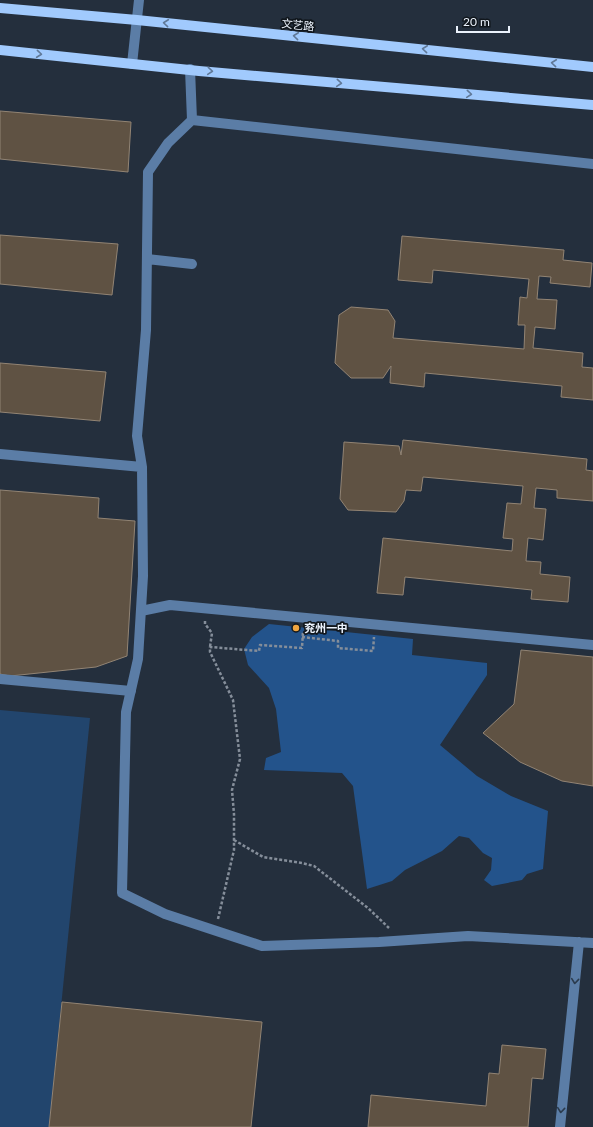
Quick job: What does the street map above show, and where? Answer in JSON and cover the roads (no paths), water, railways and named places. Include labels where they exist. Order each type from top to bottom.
[{"type":"main road","name":"文艺路","points":[[0,8],[137,20],[593,67]]},
{"type":"main road","points":[[0,50],[190,70],[593,105]]},
{"type":"street","points":[[132,64],[139,0]]},
{"type":"street","points":[[190,70],[192,120],[168,143],[148,172],[146,330],[136,436],[142,467],[141,611],[138,659],[126,712],[122,893],[165,914],[262,946],[392,941],[468,936],[593,943]]},
{"type":"street","points":[[192,120],[593,164]]},
{"type":"street","points":[[147,259],[192,264]]},
{"type":"street","points":[[0,454],[142,467]]},
{"type":"street","points":[[141,611],[170,605],[593,645]]},
{"type":"street","points":[[0,679],[131,691]]},
{"type":"street","points":[[560,1127],[579,942]]},
{"type":"place","name":"兖州一中","points":[[296,628]]}]
